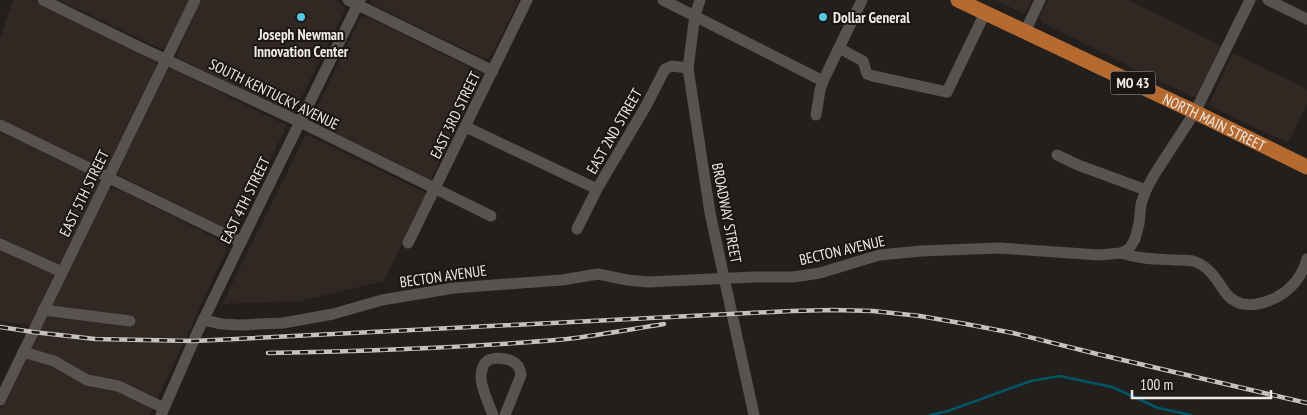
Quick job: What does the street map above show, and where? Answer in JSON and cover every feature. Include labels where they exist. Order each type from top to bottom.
[{"type":"main road","name":"NORTH MAIN STREET","points":[[958,0],[1307,167]]},
{"type":"street","name":"SOUTH KENTUCKY AVENUE","points":[[43,0],[300,122],[491,216]]},
{"type":"street","name":"EAST 5TH STREET","points":[[0,400],[195,0]]},
{"type":"street","name":"EAST 3RD STREET","points":[[408,243],[527,0]]},
{"type":"street","points":[[663,0],[823,80]]},
{"type":"street","points":[[695,16],[700,0]]},
{"type":"street","points":[[816,114],[823,80],[862,0]]},
{"type":"street","points":[[1024,32],[1040,0]]},
{"type":"street","points":[[1121,253],[1129,249],[1135,239],[1141,204],[1146,190],[1195,112],[1250,0]]},
{"type":"street","points":[[1268,0],[1307,19]]},
{"type":"street","points":[[355,2],[493,71]]},
{"type":"street","name":"EAST 4TH STREET","points":[[162,411],[203,320],[300,122],[355,2]]},
{"type":"street","points":[[839,48],[863,61],[868,74],[948,92],[985,13]]},
{"type":"street","name":"BROADWAY STREET","points":[[695,16],[688,68],[710,213],[754,415]]},
{"type":"street","name":"EAST 2ND STREET","points":[[578,229],[597,190],[646,106],[664,69],[672,66],[688,68]]},
{"type":"street","points":[[0,125],[240,242]]},
{"type":"street","points":[[466,126],[597,190]]},
{"type":"street","points":[[1057,155],[1078,165],[1146,190]]},
{"type":"street","points":[[0,244],[62,272]]},
{"type":"street","name":"BECTON AVENUE","points":[[203,320],[240,325],[283,323],[333,314],[382,300],[454,288],[562,280],[598,274],[648,282],[793,277],[820,274],[880,255],[990,248],[1099,255],[1121,253],[1137,258],[1193,261],[1203,266],[1214,276],[1226,294],[1237,303],[1251,305],[1263,303],[1282,295],[1301,273],[1307,259]]},
{"type":"street","points":[[43,310],[130,321]]},
{"type":"street","points":[[23,352],[54,361],[87,380],[118,386],[162,411]]},
{"type":"street","points":[[493,415],[481,377],[483,365],[487,360],[495,358],[516,364],[520,369],[521,375],[505,415]]},
{"type":"shaded area","points":[[13,0],[32,0],[156,62],[156,67],[106,169],[101,169],[0,119],[0,39]]},
{"type":"shaded area","points":[[59,0],[189,0],[166,47],[161,49]]},
{"type":"shaded area","points":[[201,0],[333,0],[344,6],[345,10],[294,112],[291,113],[178,58],[177,52]]},
{"type":"shaded area","points":[[370,0],[519,0],[491,56],[487,59],[372,4]]},
{"type":"shaded area","points":[[995,0],[1032,0],[1025,13],[1023,13]]},
{"type":"shaded area","points":[[1048,0],[1128,0],[1221,46],[1197,95],[1192,97],[1041,22],[1040,17]]},
{"type":"shaded area","points":[[364,16],[481,73],[481,78],[431,179],[312,121],[312,117],[360,19]]},
{"type":"shaded area","points":[[1233,53],[1307,89],[1307,104],[1288,143],[1209,104]]},
{"type":"shaded area","points":[[169,69],[173,69],[286,125],[236,229],[232,232],[118,175],[118,171]]},
{"type":"shaded area","points":[[0,132],[97,178],[100,182],[31,326],[0,321]]},
{"type":"shaded area","points":[[305,136],[310,136],[426,193],[384,281],[300,301],[222,304]]},
{"type":"shaded area","points":[[119,189],[223,242],[226,248],[150,415],[0,415],[0,411],[19,371],[108,191]]},
{"type":"waterway","points":[[930,415],[948,411],[1031,381],[1060,376],[1112,387],[1158,408],[1191,415]]},
{"type":"railway","points":[[0,327],[95,339],[194,341],[791,311],[873,311],[920,316],[1013,333],[1307,403]]},
{"type":"railway","points":[[268,353],[492,345],[567,339],[664,324]]},
{"type":"place","name":"Joseph Newman Innovation Center","points":[[301,17]]},
{"type":"place","name":"Dollar General","points":[[823,17]]}]
